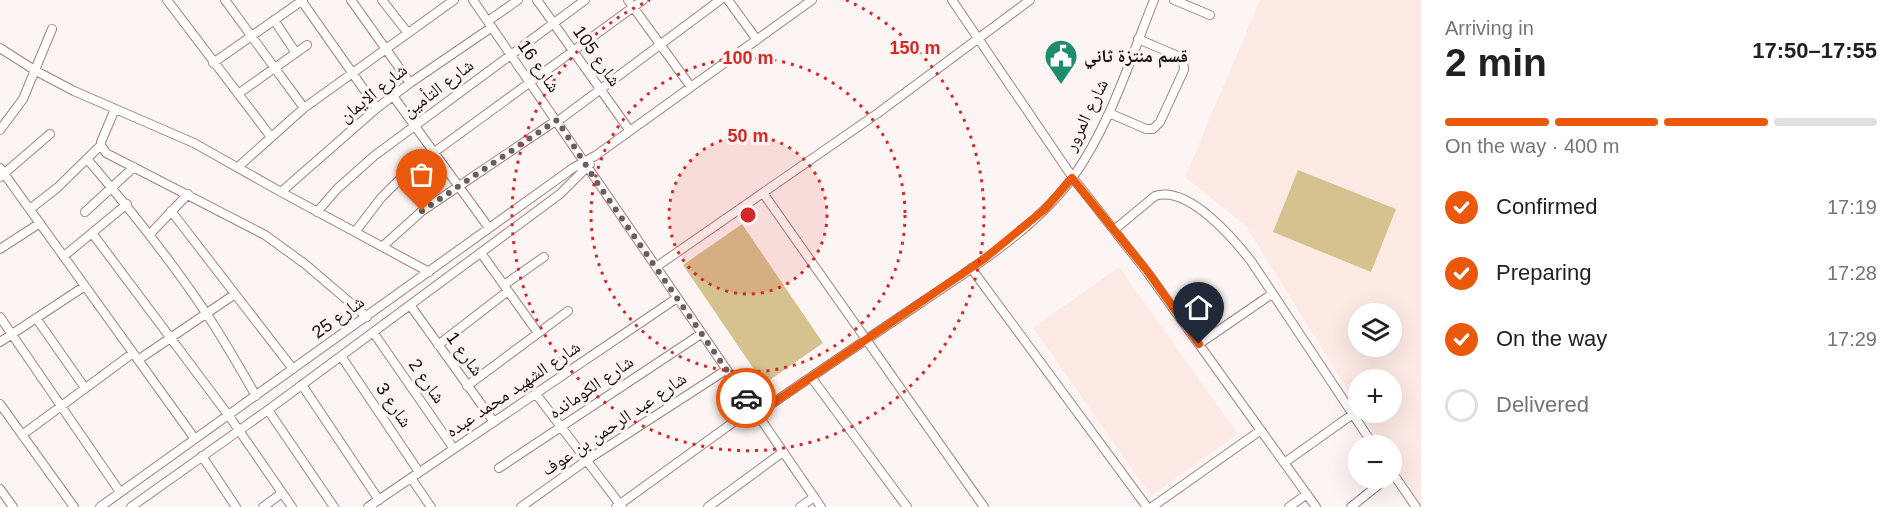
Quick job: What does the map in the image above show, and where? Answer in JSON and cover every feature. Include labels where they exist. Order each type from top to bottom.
[{"type":"street","points":[[167,0],[271,137]]},
{"type":"street","points":[[225,0],[304,108]]},
{"type":"street","points":[[213,63],[302,0],[377,108]]},
{"type":"street","points":[[351,0],[410,83]]},
{"type":"street","points":[[382,0],[407,32]]},
{"type":"street","points":[[238,166],[304,108],[454,0]]},
{"type":"street","name":"شارع 16","points":[[473,0],[821,507]]},
{"type":"street","name":"شارع الايمان","points":[[281,192],[377,108],[490,24],[518,0]]},
{"type":"street","name":"شارع 105","points":[[537,0],[630,131]]},
{"type":"street","name":"شارع التأمين","points":[[317,212],[361,167],[585,0]]},
{"type":"street","points":[[355,232],[381,198],[407,172],[573,50],[631,3],[643,0]]},
{"type":"street","points":[[383,246],[422,211],[557,121],[720,0]]},
{"type":"street","points":[[728,0],[757,40]]},
{"type":"street","points":[[952,0],[1072,178],[1148,272],[1316,507]]},
{"type":"street","points":[[656,267],[878,113],[1030,0]]},
{"type":"street","name":"شارع المرور","points":[[619,506],[755,411],[811,377],[971,268],[1045,209],[1072,178],[1094,143],[1109,113],[1154,0]]},
{"type":"street","points":[[1174,0],[1209,15]]},
{"type":"street","name":"شارع 25","points":[[131,507],[143,504],[202,456],[268,410],[560,194],[595,156],[757,40],[806,1]]},
{"type":"street","points":[[631,3],[691,87]]},
{"type":"street","points":[[274,20],[296,53]]},
{"type":"street","points":[[0,130],[23,99],[52,29]]},
{"type":"street","points":[[1109,113],[1146,129],[1153,129],[1160,122],[1184,70],[1183,59],[1138,39]]},
{"type":"street","points":[[238,94],[307,45]]},
{"type":"street","points":[[0,48],[36,71],[115,110],[194,143],[429,272]]},
{"type":"street","points":[[393,96],[489,228]]},
{"type":"street","points":[[30,209],[88,160],[100,145],[115,110]]},
{"type":"street","points":[[50,134],[2,173],[195,439]]},
{"type":"street","points":[[100,145],[106,153],[274,241],[305,264],[367,317]]},
{"type":"street","points":[[88,160],[150,234],[206,314],[256,396]]},
{"type":"street","name":"شارع 25","points":[[100,507],[489,228],[585,165]]},
{"type":"street","points":[[85,212],[134,167]]},
{"type":"street","points":[[763,193],[984,507]]},
{"type":"street","points":[[150,234],[188,194]]},
{"type":"street","points":[[1114,230],[1155,196],[1168,194],[1201,210],[1226,232],[1251,261],[1348,407]]},
{"type":"street","points":[[64,256],[127,204]]},
{"type":"street","points":[[171,211],[294,369]]},
{"type":"street","points":[[0,249],[40,223]]},
{"type":"street","points":[[92,233],[240,430],[292,507]]},
{"type":"street","points":[[481,253],[538,333]]},
{"type":"street","points":[[438,345],[544,257]]},
{"type":"street","points":[[971,268],[1147,507]]},
{"type":"street","points":[[0,342],[85,286]]},
{"type":"street","points":[[22,435],[85,388],[136,356],[171,338],[235,294]]},
{"type":"street","points":[[1199,344],[1272,294]]},
{"type":"street","name":"شارع الشهيد محمد عبده","points":[[368,507],[677,298]]},
{"type":"street","name":"شارع 1","points":[[410,305],[494,422]]},
{"type":"street","points":[[467,386],[567,311]]},
{"type":"street","points":[[0,317],[120,492]]},
{"type":"street","points":[[36,318],[85,388]]},
{"type":"street","name":"شارع 2","points":[[373,332],[454,449]]},
{"type":"street","name":"شارع الكومانده","points":[[499,468],[701,334]]},
{"type":"street","name":"شارع 3","points":[[340,356],[419,472]]},
{"type":"street","name":"شارع عبد الرحمن بن عوف","points":[[521,507],[587,460],[726,369]]},
{"type":"street","points":[[811,377],[907,507]]},
{"type":"street","points":[[302,385],[379,500]]},
{"type":"street","points":[[536,394],[619,506]]},
{"type":"street","points":[[0,404],[3,416],[22,435],[74,507]]},
{"type":"street","points":[[268,410],[334,507]]},
{"type":"street","points":[[1284,463],[1348,418]]},
{"type":"street","points":[[1152,507],[1261,430]]},
{"type":"street","points":[[708,507],[783,452]]},
{"type":"street","points":[[202,456],[236,507]]},
{"type":"street","points":[[411,478],[431,507]]},
{"type":"street","points":[[0,489],[13,507]]},
{"type":"street","points":[[1351,507],[1374,489]]},
{"type":"street","points":[[1402,489],[1416,507]]},
{"type":"street","points":[[263,507],[282,493]]},
{"type":"street","points":[[1289,507],[1306,494]]},
{"type":"street","points":[[800,507],[814,497]]},
{"type":"shaded area","points":[[1260,0],[1421,0],[1421,507],[1402,477],[1402,435],[1376,435],[1368,423],[1402,423],[1402,369],[1348,369],[1348,390],[1246,226],[1185,177]]},
{"type":"shaded area","points":[[1298,170],[1396,209],[1371,272],[1273,232]]},
{"type":"shaded area","points":[[742,224],[823,343],[764,384],[683,265]]},
{"type":"shaded area","points":[[1119,267],[1238,434],[1151,496],[1033,328]]},
{"type":"way so far","points":[[422,211],[557,120],[596,181],[746,398]]},
{"type":"place","name":"قسم منتزة ثاني","points":[[1061,85]]},
{"type":"route","points":[[746,398],[757,414],[984,259],[1045,209],[1072,178],[1148,272],[1199,344]]}]
